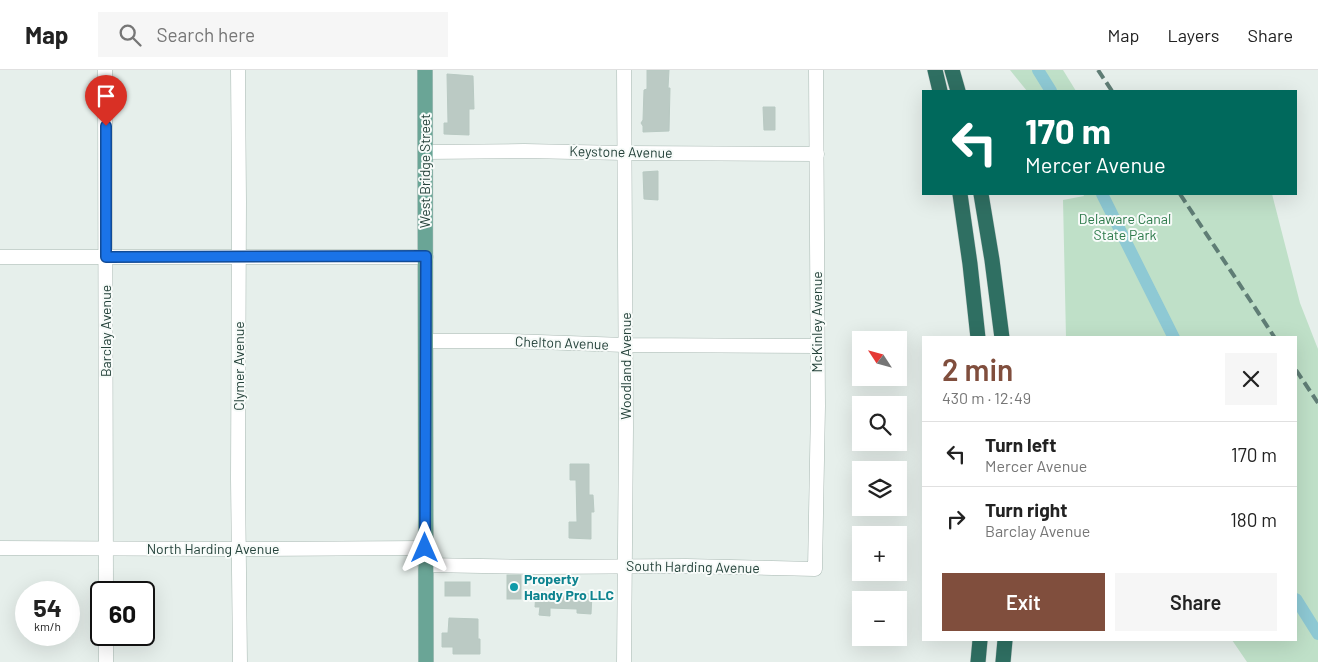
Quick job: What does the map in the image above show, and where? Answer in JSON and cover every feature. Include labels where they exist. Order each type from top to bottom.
[{"type":"highway","points":[[935,70],[940,90]]},
{"type":"highway","points":[[952,70],[958,90]]},
{"type":"highway","points":[[960,195],[978,336]]},
{"type":"highway","points":[[981,195],[1002,336]]},
{"type":"highway","points":[[978,662],[980,641]]},
{"type":"highway","points":[[1003,662],[1005,641]]},
{"type":"main road","name":"West Bridge Street","points":[[425,70],[426,662]]},
{"type":"street","name":"Barclay Avenue","points":[[106,70],[106,581]]},
{"type":"street","name":"Clymer Avenue","points":[[238,70],[240,662]]},
{"type":"street","name":"Woodland Avenue","points":[[624,70],[626,345],[624,662]]},
{"type":"street","name":"McKinley Avenue","points":[[810,569],[816,569],[816,70]]},
{"type":"street","name":"Keystone Avenue","points":[[425,152],[524,151],[817,154]]},
{"type":"street","points":[[0,257],[426,256]]},
{"type":"street","name":"Chelton Avenue","points":[[426,341],[817,346]]},
{"type":"street","name":"North Harding Avenue","points":[[0,548],[425,548]]},
{"type":"street","name":"South Harding Avenue","points":[[425,565],[686,566],[810,569]]},
{"type":"street","points":[[106,646],[106,662]]},
{"type":"green space","points":[[1010,70],[1063,70],[1075,90],[1026,90]]},
{"type":"green space","name":"Delaware Canal State Park","points":[[1272,195],[1300,303],[1318,349],[1318,662],[1247,662],[1233,641],[1297,641],[1297,336],[1066,336],[1063,200],[1084,196]]},
{"type":"building","points":[[647,70],[669,70],[669,131],[643,132],[641,123],[643,120],[644,90],[647,89]]},
{"type":"building","points":[[447,74],[473,76],[474,109],[469,109],[469,135],[444,134],[444,123],[448,123]]},
{"type":"building","points":[[763,107],[775,107],[775,130],[764,130]]},
{"type":"building","points":[[658,171],[658,200],[644,199],[643,172]]},
{"type":"building","points":[[570,464],[589,464],[589,495],[593,495],[594,512],[591,512],[591,539],[569,538],[569,522],[577,522],[576,480],[570,480]]},
{"type":"building","name":"Property Handy Pro LLC","points":[[507,575],[521,575],[521,599],[507,599]]},
{"type":"building","points":[[445,582],[470,582],[470,596],[445,596]]},
{"type":"building","points":[[536,592],[577,595],[577,593],[592,594],[591,614],[577,613],[577,609],[550,608],[550,616],[539,615],[540,607],[535,607]]},
{"type":"building","points":[[449,618],[478,619],[480,654],[453,654],[453,647],[442,647],[442,633],[448,633]]},
{"type":"waterway","points":[[1038,70],[1050,90]]},
{"type":"waterway","points":[[1102,195],[1173,336]]},
{"type":"waterway","points":[[1297,601],[1318,634]]},
{"type":"railway","points":[[1098,70],[1111,90]]},
{"type":"railway","points":[[1181,195],[1274,336]]},
{"type":"railway","points":[[1297,372],[1318,403]]},
{"type":"place","name":"Property Handy Pro LLC","points":[[514,587]]},
{"type":"route","points":[[106,126],[106,257],[426,256],[425,548]]}]
